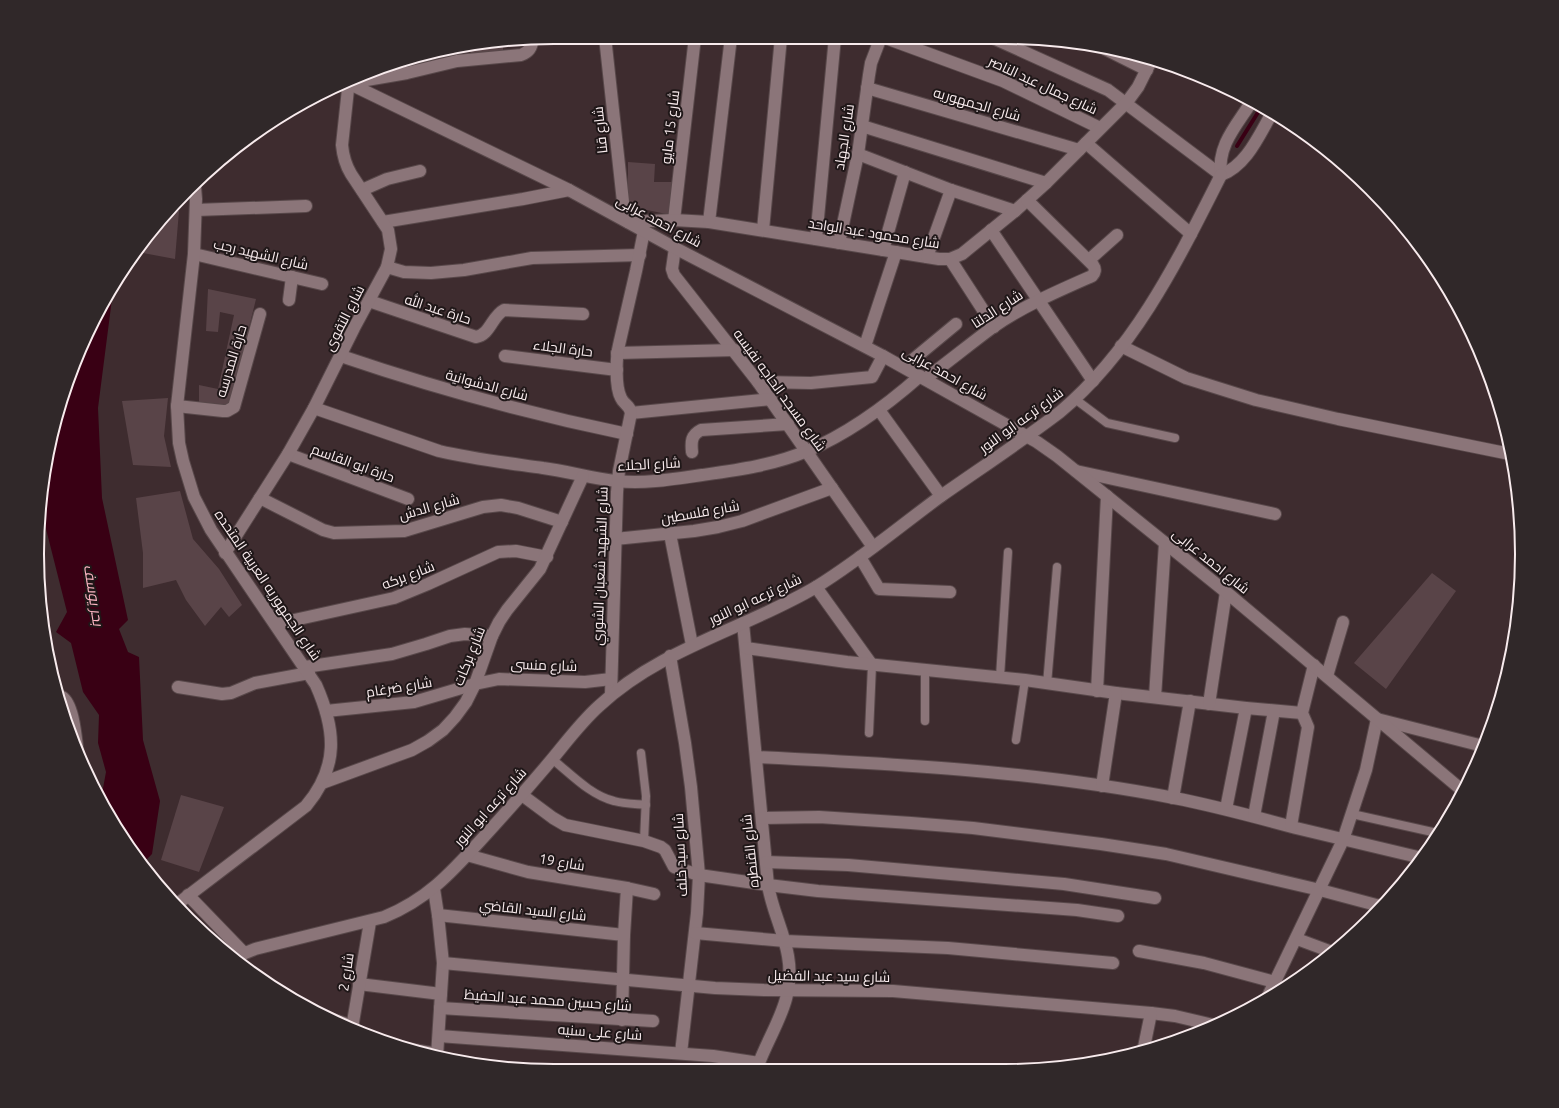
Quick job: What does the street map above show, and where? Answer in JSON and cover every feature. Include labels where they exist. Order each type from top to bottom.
[{"type":"street","name":"شارع قنا","points":[[607,44],[626,221]]},
{"type":"street","name":"شارع 15 مايو","points":[[674,220],[694,44]]},
{"type":"street","points":[[710,222],[730,44]]},
{"type":"street","points":[[763,230],[780,44]]},
{"type":"street","points":[[816,239],[834,44]]},
{"type":"street","name":"شارع الجهاد","points":[[839,243],[858,154],[871,63],[879,44]]},
{"type":"street","name":"شارع جمال عبد الناصر","points":[[902,44],[1003,80],[1100,128]]},
{"type":"street","points":[[1007,44],[1099,85],[1126,102],[1221,175],[1233,169],[1242,161],[1269,118]]},
{"type":"street","points":[[370,79],[407,73],[457,61],[522,55],[531,49],[531,45]]},
{"type":"street","points":[[1136,61],[1149,66]]},
{"type":"street","name":"شارع محمود عبد الواحد","points":[[626,221],[674,220],[710,222],[927,257],[950,259],[958,256],[991,230],[1046,183],[1126,102],[1138,87],[1149,66]]},
{"type":"street","name":"شارع احمد عرابى","points":[[354,85],[569,190],[675,248],[865,346],[1027,436],[1076,471],[1226,592],[1458,787]]},
{"type":"street","name":"شارع التقوى","points":[[225,553],[288,454],[314,408],[368,301],[387,267],[391,248],[390,239],[383,222],[346,165],[343,156],[342,146],[347,88]]},
{"type":"street","name":"شارع الجمهوريه","points":[[867,88],[1083,146]]},
{"type":"street","name":"شارع ترعه ابو النور","points":[[239,955],[370,922],[410,906],[434,889],[467,856],[585,720],[611,695],[636,676],[670,656],[768,612],[816,586],[860,558],[941,496],[1027,436],[1075,399],[1093,381],[1138,325],[1156,297],[1191,234],[1221,175],[1221,155],[1225,143],[1249,106]]},
{"type":"street","points":[[862,126],[1046,183]]},
{"type":"street","points":[[1083,146],[1191,234]]},
{"type":"street","points":[[858,154],[951,190],[1015,211]]},
{"type":"street","points":[[362,190],[387,179],[420,171]]},
{"type":"street","points":[[883,250],[905,172]]},
{"type":"street","points":[[383,222],[569,190]]},
{"type":"street","points":[[927,257],[951,190]]},
{"type":"street","name":"شارع الجمهوريه العربية المتحده","points":[[181,901],[296,815],[315,795],[322,783],[329,766],[332,748],[326,711],[316,685],[276,624],[225,553],[202,514],[188,479],[179,443],[177,406],[194,254],[195,191]]},
{"type":"street","points":[[1027,200],[1089,260],[1117,235]]},
{"type":"street","points":[[196,210],[306,206]]},
{"type":"street","points":[[991,230],[1093,381]]},
{"type":"street","points":[[644,231],[640,256],[617,353],[620,397],[629,406],[631,413],[771,400]]},
{"type":"street","name":"شارع مسجد الحاجه نفيسه","points":[[675,248],[672,269],[674,276],[735,350],[873,547]]},
{"type":"street","points":[[865,346],[896,252]]},
{"type":"street","name":"شارع الشهيد رجب","points":[[194,254],[322,284]]},
{"type":"street","points":[[387,267],[404,272],[430,273],[464,270],[532,258],[640,256]]},
{"type":"street","points":[[950,259],[994,327]]},
{"type":"street","name":"شارع الدلتا","points":[[923,378],[994,327],[1039,300],[1092,276],[1094,274],[1094,268],[1089,260]]},
{"type":"street","points":[[289,300],[292,277]]},
{"type":"street","name":"حارة عبد الله","points":[[368,301],[476,337],[484,333],[496,315],[504,310],[583,314]]},
{"type":"street","name":"حارة المدرسه","points":[[177,406],[223,411],[227,411],[234,407],[260,314]]},
{"type":"street","points":[[904,367],[956,324]]},
{"type":"street","points":[[1121,346],[1186,378],[1256,400],[1338,419],[1505,453]]},
{"type":"street","points":[[617,353],[735,350]]},
{"type":"street","name":"شارع الدشوانية","points":[[341,356],[399,376],[462,395],[562,420],[627,434]]},
{"type":"street","name":"حارة الجلاء","points":[[505,356],[617,370]]},
{"type":"street","points":[[758,382],[811,383],[872,377],[883,356]]},
{"type":"street","name":"شارع الجلاء","points":[[314,408],[439,451],[482,460],[544,468],[618,481],[649,481],[733,470],[770,463],[806,451],[832,439],[879,410],[923,378]]},
{"type":"street","points":[[879,410],[941,496]]},
{"type":"street","name":"شارع الشهيد شعبان الشوري","points":[[611,695],[618,481],[631,413]]},
{"type":"street","points":[[692,452],[692,438],[694,434],[701,430],[788,424]]},
{"type":"street","name":"حارة ابو القاسم","points":[[288,454],[408,499]]},
{"type":"street","points":[[1076,471],[1275,514]]},
{"type":"street","name":"شارع بركات","points":[[322,783],[412,750],[443,730],[455,717],[466,702],[475,684],[492,636],[507,610],[532,581],[547,556],[583,476]]},
{"type":"street","name":"شارع فلسطين","points":[[616,539],[694,531],[742,521],[832,488]]},
{"type":"street","points":[[1097,691],[1106,496]]},
{"type":"street","name":"شارع الدش","points":[[260,498],[323,530],[334,533],[404,531],[483,507],[501,505],[518,508],[562,522]]},
{"type":"street","points":[[670,534],[692,645]]},
{"type":"street","points":[[1155,697],[1165,543]]},
{"type":"street","name":"شارع بركه","points":[[276,624],[394,598],[423,587],[498,552],[516,551],[547,556]]},
{"type":"street","points":[[860,558],[879,589],[950,592]]},
{"type":"street","points":[[816,586],[872,665]]},
{"type":"street","points":[[1209,704],[1226,592]]},
{"type":"street","points":[[1327,676],[1343,622]]},
{"type":"street","name":"شارع القنطره","points":[[743,623],[768,886],[788,957],[789,974],[788,990],[782,1014],[759,1064]]},
{"type":"street","points":[[178,687],[222,694],[231,693],[255,683],[307,670],[392,654],[450,636],[465,634],[492,636]]},
{"type":"street","points":[[746,648],[872,665],[1025,680],[1097,691],[1302,713]]},
{"type":"street","name":"شارع سيد خلف","points":[[670,656],[686,750],[695,823],[699,874],[698,913],[681,1053]]},
{"type":"street","points":[[1291,826],[1308,727],[1302,713],[1314,665]]},
{"type":"street","name":"شارع منسى","points":[[475,684],[507,679],[585,682],[611,679]]},
{"type":"street","name":"شارع ضرغام","points":[[326,711],[414,702],[475,684]]},
{"type":"street","points":[[1102,786],[1116,693]]},
{"type":"street","points":[[65,700],[68,702],[71,711],[73,723]]},
{"type":"street","points":[[1173,798],[1190,702]]},
{"type":"street","points":[[1226,809],[1246,708]]},
{"type":"street","points":[[1254,816],[1274,711]]},
{"type":"street","points":[[1272,988],[1344,840],[1366,770],[1377,719],[1478,745]]},
{"type":"street","points":[[756,757],[915,766],[1011,774],[1102,786],[1226,809],[1344,840],[1415,856]]},
{"type":"street","points":[[522,794],[553,818],[565,825],[644,842],[664,848],[674,867],[699,874],[768,886],[1069,910],[1118,916]]},
{"type":"street","points":[[762,818],[819,817],[973,828],[1101,844],[1166,854],[1320,890],[1375,905]]},
{"type":"street","name":"شارع 19","points":[[467,856],[528,872],[627,888],[654,894]]},
{"type":"street","points":[[766,862],[841,865],[978,876],[1064,884],[1155,898]]},
{"type":"street","points":[[622,1020],[624,935],[627,888]]},
{"type":"street","points":[[434,889],[443,963],[437,1050]]},
{"type":"street","points":[[188,896],[244,953]]},
{"type":"street","name":"شارع السيد القاضي","points":[[438,914],[624,935]]},
{"type":"street","name":"شارع 2","points":[[353,1022],[370,922]]},
{"type":"street","points":[[695,933],[784,941],[948,948],[1113,963]]},
{"type":"street","points":[[1297,939],[1326,950]]},
{"type":"street","points":[[1139,951],[1204,963],[1275,982]]},
{"type":"street","name":"شارع سيد عبد الفضيل","points":[[443,963],[740,989],[893,991],[1151,1013],[1175,1016],[1204,1023]]},
{"type":"street","points":[[359,984],[441,994]]},
{"type":"street","name":"شارع حسين محمد عبد الحفيظ","points":[[440,1008],[653,1021]]},
{"type":"street","points":[[1145,1045],[1151,1013]]},
{"type":"street","name":"شارع على سنيه","points":[[439,1036],[681,1053],[740,1059],[753,1064]]},
{"type":"lane","points":[[1075,399],[1107,423],[1175,438]]},
{"type":"lane","points":[[1000,678],[1008,552]]},
{"type":"lane","points":[[1047,684],[1057,566]]},
{"type":"lane","points":[[869,733],[872,665]]},
{"type":"lane","points":[[925,671],[925,721]]},
{"type":"lane","points":[[1016,740],[1025,680]]},
{"type":"lane","points":[[641,753],[646,796],[644,842]]},
{"type":"lane","points":[[552,759],[591,791],[603,797],[614,801],[646,805]]},
{"type":"lane","points":[[1352,814],[1432,833]]},
{"type":"water","name":"بحر يوسف","points":[[112,299],[98,408],[102,498],[128,620],[119,629],[128,652],[139,657],[143,740],[160,801],[152,854],[146,860],[112,809],[103,791],[106,772],[98,743],[99,715],[83,692],[71,643],[56,632],[67,612],[45,524],[48,487],[61,422],[71,390],[83,359]]},
{"type":"building","points":[[503,47],[503,52],[471,56],[470,51]]},
{"type":"building","points":[[628,162],[655,164],[654,182],[674,182],[671,215],[628,206]]},
{"type":"building","points":[[177,211],[179,211],[175,259],[143,253],[171,218]]},
{"type":"building","points":[[208,289],[256,299],[230,405],[199,402],[199,385],[218,389],[234,315],[220,312],[218,332],[206,331]]},
{"type":"building","points":[[168,398],[164,436],[171,467],[133,465],[122,401]]},
{"type":"building","points":[[180,491],[193,539],[219,569],[242,605],[229,617],[221,607],[205,626],[186,600],[176,580],[143,588],[143,553],[136,498]]},
{"type":"building","points":[[1432,573],[1456,591],[1386,689],[1354,663]]},
{"type":"building","points":[[181,795],[224,807],[199,872],[161,860]]},
{"type":"waterway","points":[[1237,146],[1259,111]]}]
